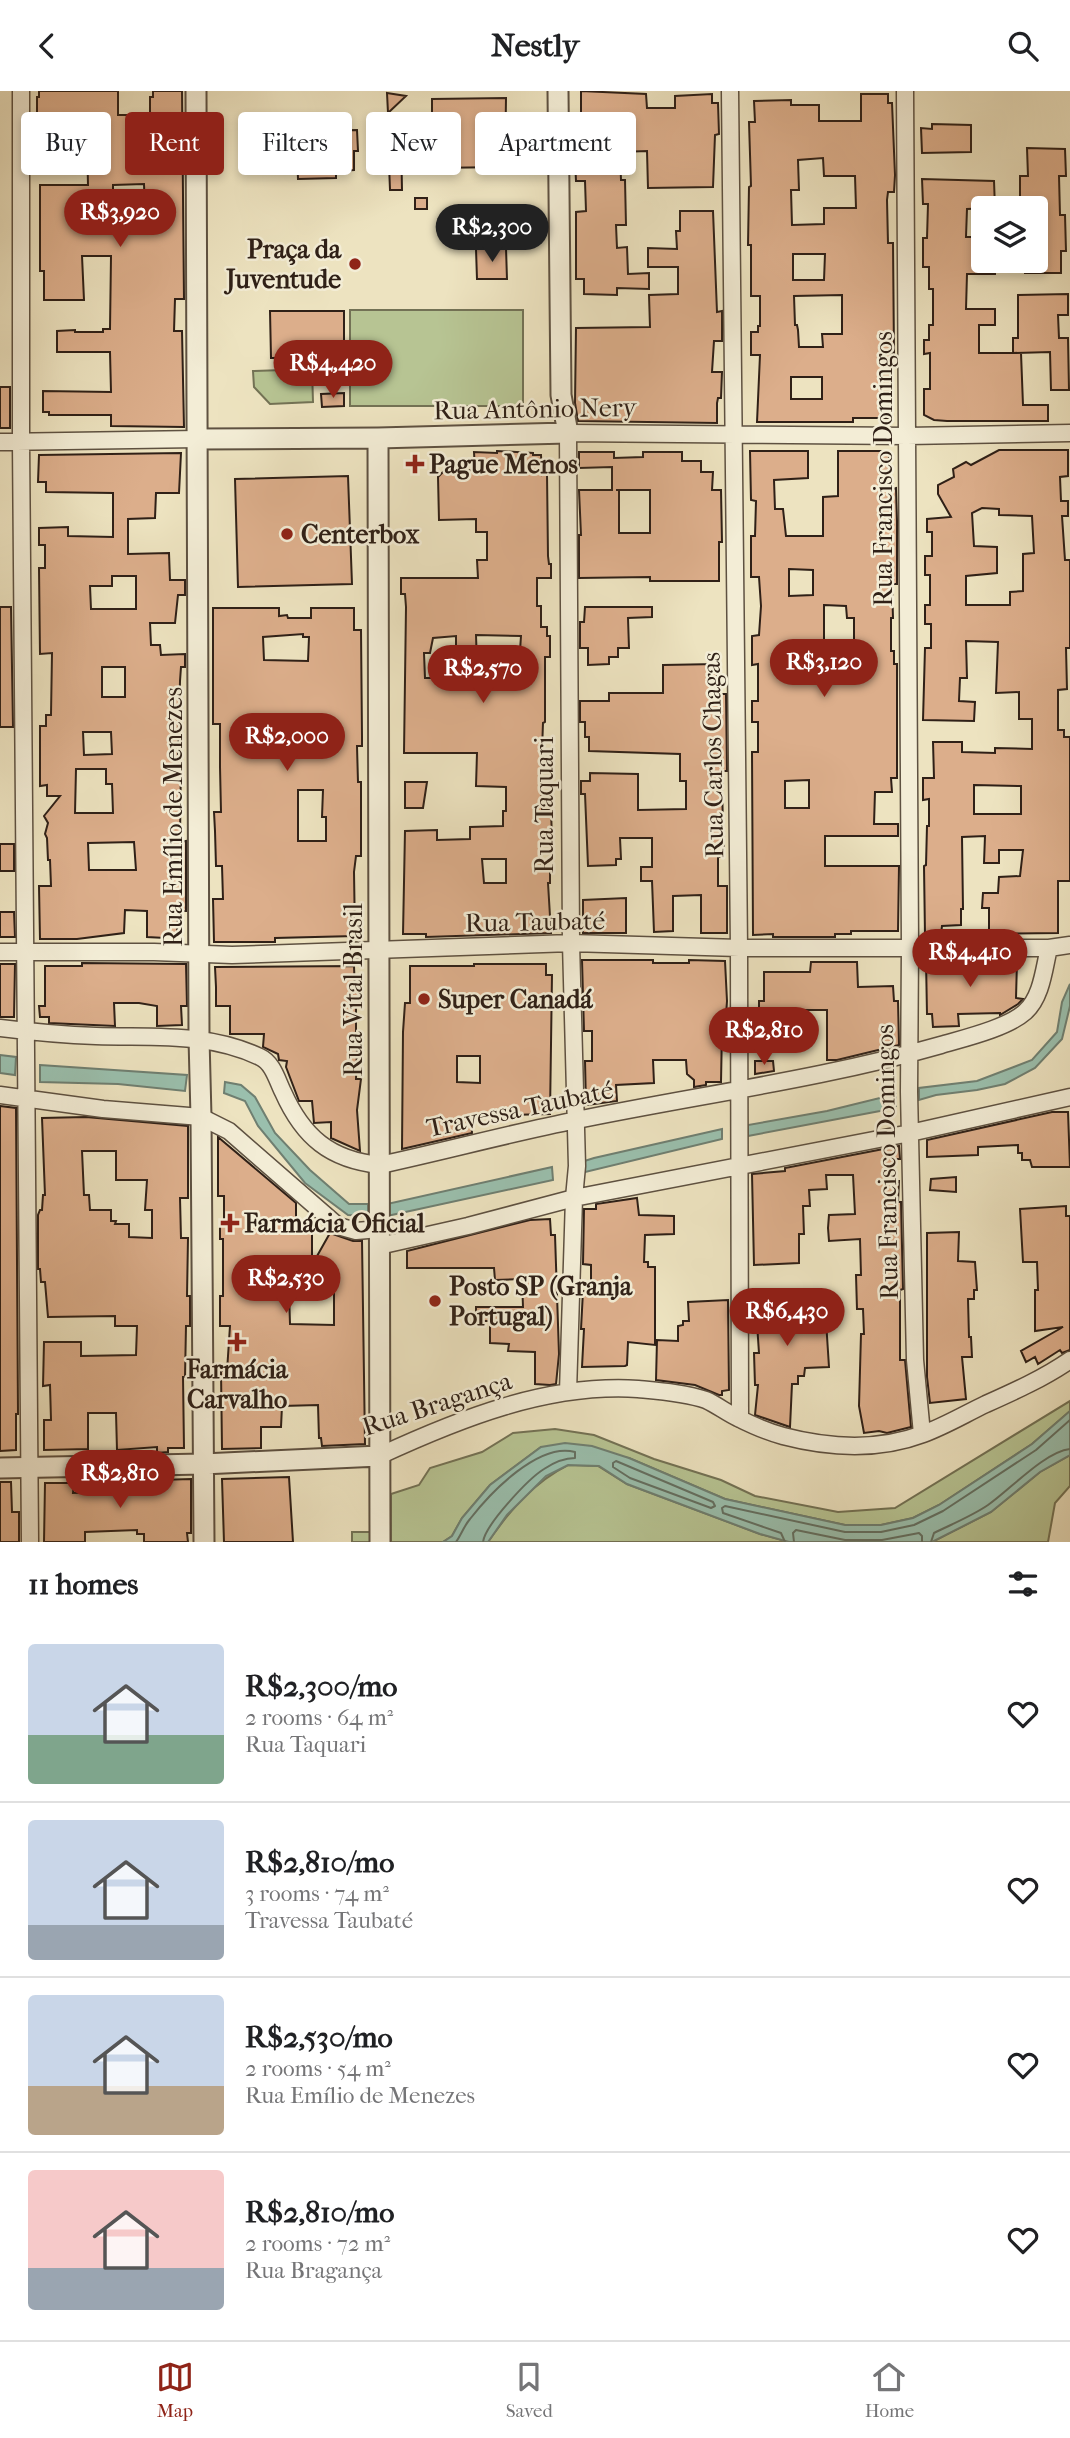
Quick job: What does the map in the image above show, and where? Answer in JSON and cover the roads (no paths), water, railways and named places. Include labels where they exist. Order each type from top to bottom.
[{"type":"street","points":[[21,91],[21,442],[30,1542]]},
{"type":"street","name":"Rua Emílio de Menezes","points":[[197,91],[199,1038],[204,1542]]},
{"type":"street","name":"Rua Taquari","points":[[558,91],[561,395],[568,433],[571,943],[577,1165],[568,1392]]},
{"type":"street","name":"Rua Carlos Chagas","points":[[730,91],[739,948],[740,1419]]},
{"type":"street","name":"Rua Francisco Domingos","points":[[905,91],[909,1054],[915,1360],[922,1434]]},
{"type":"street","name":"Rua Antônio Nery","points":[[0,442],[568,433],[734,436],[1070,433]]},
{"type":"street","name":"Rua Vital Brasil","points":[[378,438],[380,1542]]},
{"type":"street","name":"Rua Taubaté","points":[[0,952],[232,955],[571,943],[739,948],[1049,948],[1070,945]]},
{"type":"street","name":"Travessa Taubaté","points":[[0,1028],[94,1037],[199,1038],[263,1058],[273,1069],[295,1118],[309,1136],[333,1152],[359,1163],[380,1165],[575,1120],[739,1090],[909,1054],[980,1033],[1026,1011],[1039,989],[1049,948]]},
{"type":"street","points":[[0,1095],[103,1109],[201,1117],[229,1132],[338,1226],[379,1237],[468,1226],[574,1198],[910,1133],[1070,1097]]},
{"type":"street","name":"Rua Bragança","points":[[0,1468],[379,1457],[472,1417],[568,1392],[611,1388],[705,1400],[740,1419],[780,1435],[844,1447],[881,1444],[922,1434],[1015,1391],[1070,1360]]},
{"type":"water","points":[[1070,984],[1070,1006],[1062,1039],[1035,1068],[1005,1084],[919,1100],[919,1088],[977,1081],[1032,1060],[1057,1032],[1062,1002]]},
{"type":"water","points":[[0,1055],[16,1057],[15,1075],[0,1073]]},
{"type":"water","points":[[40,1065],[187,1075],[185,1091],[118,1084],[40,1082]]},
{"type":"water","points":[[225,1082],[241,1085],[255,1097],[275,1133],[310,1170],[349,1204],[368,1204],[368,1216],[348,1215],[305,1183],[258,1126],[245,1101],[224,1093]]},
{"type":"water","points":[[896,1094],[896,1106],[880,1111],[748,1136],[748,1125],[827,1111]]},
{"type":"water","points":[[722,1129],[722,1139],[577,1174],[578,1163],[594,1158]]},
{"type":"water","points":[[552,1167],[553,1180],[387,1216],[387,1204]]},
{"type":"water","points":[[1070,1411],[1070,1455],[1040,1472],[991,1512],[932,1542],[789,1542],[760,1534],[627,1484],[599,1466],[568,1465],[546,1476],[507,1515],[488,1542],[443,1542],[452,1536],[462,1518],[490,1485],[541,1447],[565,1443],[592,1446],[629,1458],[725,1499],[845,1525],[881,1525],[913,1518],[939,1505],[1032,1444]]},
{"type":"place","name":"Praça da Juventude","points":[[355,264]]},
{"type":"place","name":"Pague Menos","points":[[415,464]]},
{"type":"place","name":"Centerbox","points":[[287,534]]},
{"type":"place","name":"Super Canadá","points":[[424,999]]},
{"type":"place","name":"Farmácia Oficial","points":[[230,1223]]},
{"type":"place","name":"Posto SP (Granja Portugal)","points":[[435,1301]]},
{"type":"place","name":"Farmácia Carvalho","points":[[237,1342]]}]
